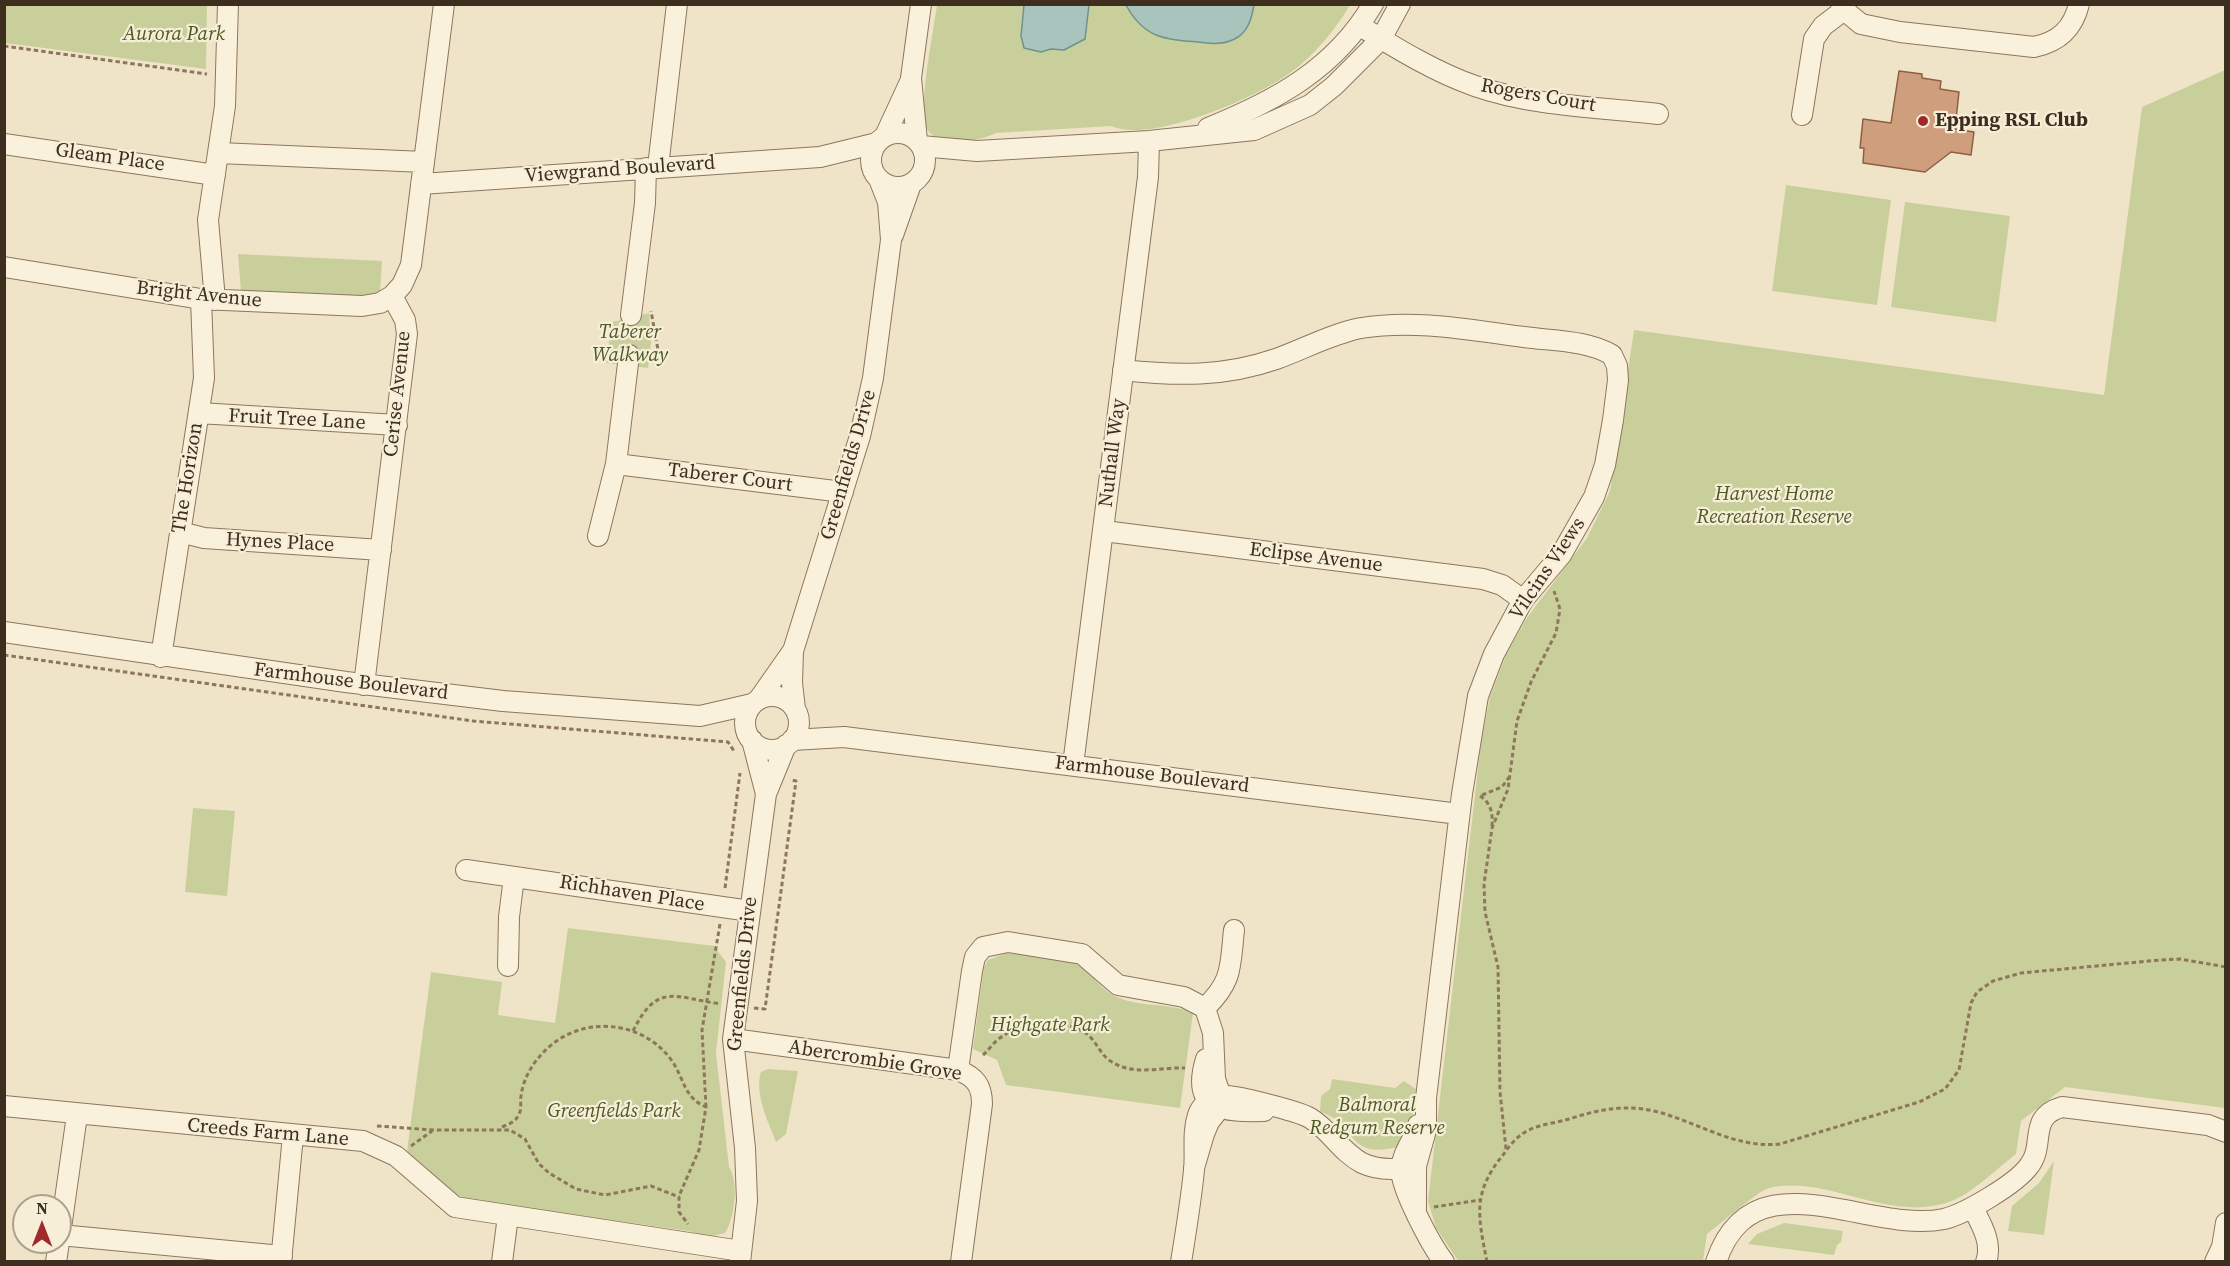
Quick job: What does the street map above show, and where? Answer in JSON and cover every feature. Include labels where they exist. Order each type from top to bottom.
[{"type":"street","name":"The Horizon","points":[[161,657],[205,364],[208,220],[219,153],[227,66],[228,4]]},
{"type":"street","points":[[392,296],[402,285],[411,265],[444,4]]},
{"type":"street","points":[[632,309],[645,203],[677,4]]},
{"type":"street","points":[[917,178],[925,154],[919,143],[911,78],[921,4]]},
{"type":"street","points":[[1186,137],[1283,94],[1318,70],[1360,26],[1373,4]]},
{"type":"street","points":[[881,140],[902,133],[919,143],[977,151],[1149,141],[1254,130],[1310,105],[1334,86],[1381,39],[1400,4]]},
{"type":"street","points":[[1802,115],[1814,39],[1823,26],[1843,7],[1861,24],[1900,32],[2034,47],[2048,44],[2068,30],[2079,4]]},
{"type":"street","name":"Rogers Court","points":[[1360,26],[1451,76],[1497,92],[1544,101],[1658,114]]},
{"type":"street","points":[[911,78],[872,154],[876,173],[894,187],[917,178],[941,162],[977,151]]},
{"type":"street","name":"Viewgrand Boulevard","points":[[422,184],[820,157],[881,140]]},
{"type":"street","name":"Nuthall Way","points":[[1073,765],[1148,177],[1149,141]]},
{"type":"street","name":"Gleam Place","points":[[4,144],[215,175]]},
{"type":"street","points":[[219,153],[424,162]]},
{"type":"street","name":"Viewgrand Boulevard","points":[[820,157],[876,173]]},
{"type":"street","name":"Greenfields Drive","points":[[796,712],[792,684],[793,651],[860,436],[873,378],[891,240],[888,202],[876,173]]},
{"type":"street","name":"Greenfields Drive","points":[[891,240],[917,178]]},
{"type":"street","name":"Bright Avenue","points":[[4,267],[208,300],[362,306],[380,303],[392,296]]},
{"type":"street","name":"Cerise Avenue","points":[[364,685],[407,329],[405,320],[392,296]]},
{"type":"street","name":"Vilcins Views","points":[[1123,370],[1180,375],[1224,373],[1278,358],[1330,337],[1360,328],[1396,324],[1464,329],[1602,349],[1612,355],[1617,366],[1618,380],[1605,465],[1594,497],[1580,526],[1542,579],[1523,600],[1494,654],[1478,696],[1467,801],[1426,1098],[1426,1130],[1406,1163],[1416,1209]]},
{"type":"street","points":[[598,536],[616,464],[629,359]]},
{"type":"street","name":"Fruit Tree Lane","points":[[198,413],[397,425]]},
{"type":"street","name":"Taberer Court","points":[[616,464],[843,492]]},
{"type":"street","name":"Eclipse Avenue","points":[[1104,531],[1483,579],[1502,585],[1523,600]]},
{"type":"street","name":"Hynes Place","points":[[180,532],[204,538],[381,550]]},
{"type":"street","name":"Farmhouse Boulevard","points":[[4,632],[161,657],[364,685],[503,701],[700,716],[756,702]]},
{"type":"street","name":"Greenfields Drive","points":[[756,702],[793,651]]},
{"type":"street","points":[[767,696],[783,698],[796,712],[798,729],[789,743],[768,749],[749,737],[745,718],[756,702],[767,696]]},
{"type":"street","name":"Farmhouse Boulevard","points":[[796,712],[844,737]]},
{"type":"street","name":"Farmhouse Boulevard","points":[[700,716],[749,737]]},
{"type":"street","name":"Greenfields Drive","points":[[749,737],[766,794]]},
{"type":"street","name":"Farmhouse Boulevard","points":[[789,743],[844,737],[1073,765],[1467,801]]},
{"type":"street","name":"Greenfields Drive","points":[[740,1256],[747,1201],[746,1159],[733,1039],[766,794],[789,743]]},
{"type":"street","name":"Richhaven Place","points":[[466,870],[750,911]]},
{"type":"street","points":[[508,966],[509,917],[514,877]]},
{"type":"street","points":[[1205,1008],[1227,982],[1234,930]]},
{"type":"street","points":[[958,1070],[975,957],[983,947],[995,943],[1008,942],[1082,954],[1118,985],[1184,997],[1205,1008],[1213,1033],[1217,1102],[1194,1168],[1182,1262]]},
{"type":"street","points":[[1213,1033],[1203,1071],[1202,1085],[1217,1102],[1289,1111],[1308,1116],[1323,1127],[1347,1153],[1363,1163],[1384,1169],[1406,1163]]},
{"type":"street","name":"Abercrombie Grove","points":[[733,1039],[958,1070],[969,1075],[978,1083],[982,1104],[961,1262]]},
{"type":"street","name":"Creeds Farm Lane","points":[[4,1106],[77,1115],[363,1141],[396,1156],[455,1207],[740,1256]]},
{"type":"street","points":[[1716,1262],[1730,1234],[1743,1220],[1756,1211],[1773,1205],[1810,1204],[1903,1220],[1943,1219],[1966,1211],[2030,1165],[2042,1119],[2054,1109],[2070,1106],[2196,1123],[2226,1132]]},
{"type":"street","points":[[66,1194],[77,1115]]},
{"type":"street","points":[[72,1236],[282,1259],[293,1135]]},
{"type":"street","points":[[1416,1209],[1427,1239],[1444,1262]]},
{"type":"street","points":[[1966,1211],[1981,1262]]},
{"type":"street","points":[[1966,1211],[1985,1232],[1989,1254],[1986,1262]]},
{"type":"street","points":[[502,1262],[508,1216]]},
{"type":"street","points":[[2215,1262],[2222,1247],[2226,1223]]},
{"type":"path","points":[[4,46],[209,74]]},
{"type":"path","points":[[629,359],[642,363],[658,350],[652,312],[632,309]]},
{"type":"path","points":[[1492,828],[1505,802],[1517,721],[1531,682],[1556,633],[1559,620],[1559,601],[1542,579]]},
{"type":"path","points":[[4,655],[473,721],[728,742],[735,751]]},
{"type":"path","points":[[679,1197],[699,1150],[706,1107],[702,1030],[722,908],[741,766]]},
{"type":"path","points":[[1467,801],[1489,795],[1502,787],[1510,776]]},
{"type":"path","points":[[1467,801],[1486,801],[1492,813],[1483,899],[1498,967],[1500,1081],[1506,1151]]},
{"type":"path","points":[[1487,1262],[1480,1200],[1488,1173],[1518,1137],[1530,1129],[1598,1110],[1614,1108],[1655,1111],[1707,1131],[1765,1146],[1816,1135],[1919,1102],[1945,1089],[1959,1070],[1971,1003],[1977,992],[2006,976],[2180,959],[2226,968]]},
{"type":"path","points":[[982,1055],[993,1044],[1015,1029],[1040,1024],[1064,1025],[1087,1034],[1107,1058],[1122,1066],[1148,1070],[1174,1067],[1203,1071]]},
{"type":"path","points":[[500,1128],[510,1124],[521,1112],[524,1083],[537,1058],[570,1033],[598,1026],[631,1030],[648,1038],[672,1061],[692,1099],[706,1107]]},
{"type":"path","points":[[396,1156],[434,1130]]},
{"type":"path","points":[[1416,1209],[1480,1200]]},
{"type":"green space","name":"Aurora Park","points":[[5,4],[207,5],[206,69],[5,43]]},
{"type":"green space","points":[[937,5],[1350,5],[1323,42],[1290,73],[1229,106],[1202,116],[1151,129],[1128,130],[1111,126],[996,133],[976,140],[955,141],[943,140],[932,135],[924,120],[925,89]]},
{"type":"green space","name":"Harvest Home Recreation Reserve","points":[[2225,70],[2225,1108],[2065,1087],[2021,1121],[2016,1154],[1954,1200],[1930,1206],[1907,1207],[1815,1188],[1792,1186],[1769,1188],[1707,1234],[1703,1261],[1459,1262],[1436,1228],[1428,1201],[1481,743],[1490,697],[1506,655],[1526,619],[1587,538],[1610,491],[1634,330],[2104,395],[2142,107]]},
{"type":"green space","points":[[1786,185],[1891,200],[1877,305],[1772,291]]},
{"type":"green space","points":[[1905,202],[2010,216],[1996,322],[1891,307]]},
{"type":"green space","points":[[238,254],[382,261],[380,292],[364,298],[241,292]]},
{"type":"green space","name":"Taberer Walkway","points":[[649,313],[651,343],[648,368],[606,363],[612,322]]},
{"type":"green space","points":[[193,808],[235,811],[227,896],[185,892]]},
{"type":"green space","name":"Greenfields Park","points":[[568,928],[714,946],[726,962],[716,1053],[729,1167],[735,1191],[731,1218],[725,1233],[709,1237],[688,1231],[471,1200],[452,1193],[407,1151],[431,972],[502,982],[498,1015],[555,1023]]},
{"type":"green space","name":"Highgate Park","points":[[1006,953],[1053,957],[1070,961],[1083,968],[1106,990],[1117,997],[1136,1003],[1174,1007],[1193,1013],[1180,1108],[1006,1085],[997,1060],[973,1049],[984,967],[988,960]]},
{"type":"green space","points":[[768,1069],[798,1071],[786,1134],[776,1142],[759,1089],[761,1072]]},
{"type":"green space","name":"Balmoral Redgum Reserve","points":[[1332,1079],[1395,1088],[1404,1081],[1416,1089],[1411,1129],[1401,1146],[1383,1150],[1370,1149],[1353,1139],[1332,1117],[1320,1112],[1321,1096],[1330,1089]]},
{"type":"green space","points":[[2054,1161],[2044,1235],[2008,1231],[2012,1206],[2039,1183]]},
{"type":"green space","points":[[1784,1223],[1843,1231],[1841,1242],[1837,1245],[1834,1255],[1748,1244],[1757,1234]]},
{"type":"water","points":[[1024,5],[1089,5],[1085,39],[1064,50],[1051,49],[1041,52],[1024,48],[1021,36]]},
{"type":"water","points":[[1126,5],[1254,5],[1249,23],[1242,34],[1224,43],[1214,43],[1175,40],[1156,35],[1140,24]]},
{"type":"building","name":"Epping RSL Club","points":[[1899,71],[1922,74],[1922,78],[1941,81],[1940,89],[1959,92],[1955,129],[1974,132],[1971,155],[1951,152],[1925,172],[1863,163],[1864,148],[1860,148],[1863,119],[1891,123]]},
{"type":"place","name":"Epping RSL Club","points":[[1923,121]]}]
